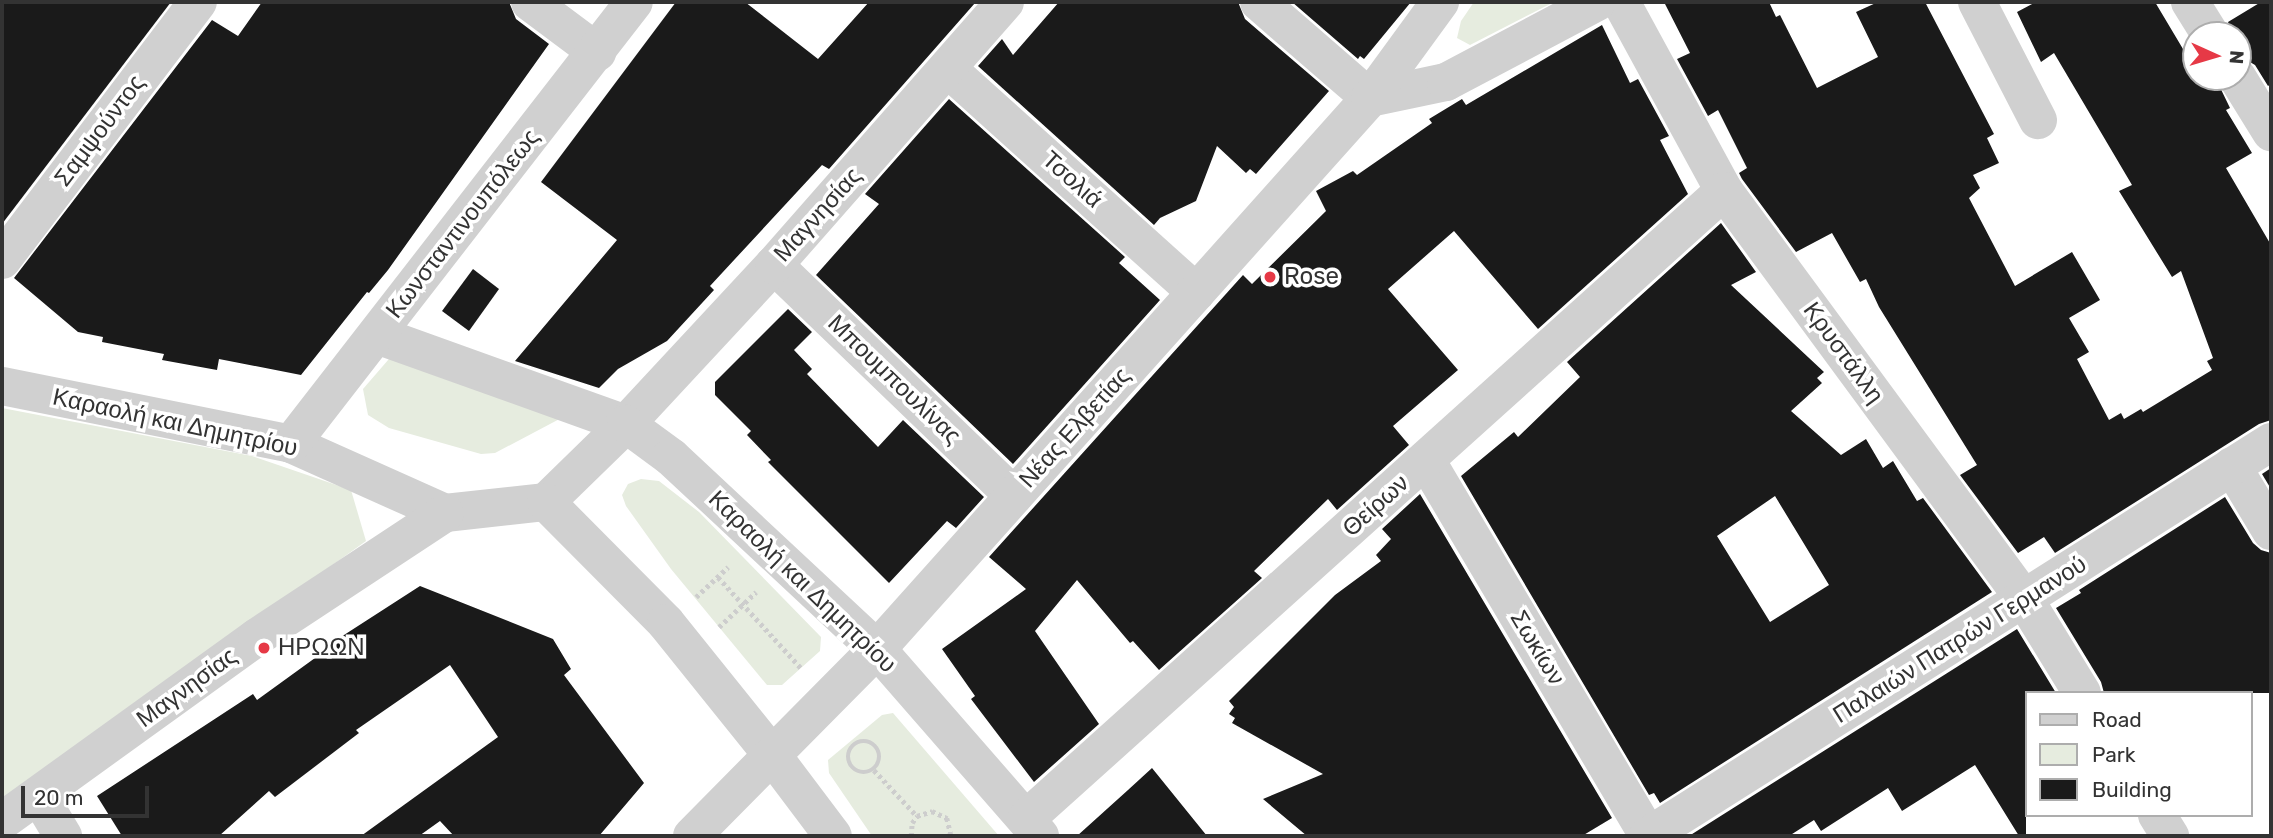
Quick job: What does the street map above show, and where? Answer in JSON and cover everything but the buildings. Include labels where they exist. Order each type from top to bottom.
[{"type":"street","name":"Σαμψούντος","points":[[2,260],[198,2]]},
{"type":"street","points":[[530,2],[597,51]]},
{"type":"street","name":"Κωνσταντινουπόλεως","points":[[291,444],[634,2]]},
{"type":"street","name":"Μαγνησίας","points":[[626,424],[774,265],[1005,2]]},
{"type":"street","points":[[1259,2],[1370,98],[1446,82],[1597,2]]},
{"type":"street","name":"Νέας Ελβετίας","points":[[692,836],[877,649],[1370,98],[1440,2]]},
{"type":"street","name":"Κρυστάλλη","points":[[1621,2],[1724,191],[2025,600],[2081,691]]},
{"type":"street","points":[[1977,2],[2038,120]]},
{"type":"street","points":[[2190,2],[2202,21]]},
{"type":"street","name":"Τσολιά","points":[[948,69],[1196,292]]},
{"type":"street","points":[[2246,91],[2271,132]]},
{"type":"street","name":"Θείρων","points":[[1033,828],[1426,460],[1724,191]]},
{"type":"street","name":"Μπουμπουλίνας","points":[[774,265],[1014,496]]},
{"type":"street","name":"Καραολή και Δημητρίου","points":[[376,335],[626,424],[671,457],[877,649],[1033,828]]},
{"type":"street","name":"Καραολή και Δημητρίου","points":[[2,386],[291,444],[445,513]]},
{"type":"street","points":[[445,513],[546,502],[626,424]]},
{"type":"street","name":"Παλαιών Πατρών Γερμανού","points":[[1648,836],[2271,442]]},
{"type":"street","name":"Σωκίων","points":[[1426,460],[1648,836]]},
{"type":"street","points":[[2232,466],[2271,531]]},
{"type":"street","points":[[546,502],[666,623],[772,755],[822,829]]},
{"type":"street","name":"Μαγνησίας","points":[[2,821],[257,637],[445,513]]},
{"type":"street","points":[[39,796],[63,836]]},
{"type":"street","points":[[2158,817],[2170,836]]},
{"type":"path","points":[[666,623],[718,577],[771,553]]},
{"type":"path","points":[[691,653],[742,605],[771,553]]},
{"type":"path","points":[[718,577],[829,698],[854,744]]},
{"type":"path","points":[[865,741],[876,747],[880,758],[874,770],[863,774],[852,768],[847,756],[854,744],[865,741]]},
{"type":"path","points":[[874,770],[917,816]]},
{"type":"path","points":[[911,836],[912,823],[917,816],[932,811],[940,813],[950,825],[950,836]]},
{"type":"green space","points":[[1474,2],[1554,2],[1470,45],[1457,38],[1461,21]]},
{"type":"green space","points":[[395,352],[567,415],[495,453],[481,454],[389,428],[368,415],[363,389]]},
{"type":"green space","points":[[2,408],[252,456],[351,490],[366,541],[2,802]]},
{"type":"green space","points":[[641,479],[659,481],[699,512],[821,637],[820,651],[782,685],[767,685],[671,569],[626,506],[622,495],[628,484]]},
{"type":"green space","points":[[893,713],[999,836],[872,836],[829,773],[828,760],[882,715]]},
{"type":"place","name":"Rose","points":[[1270,277]]},
{"type":"place","name":"ΗΡΩΩΝ","points":[[264,648]]}]
